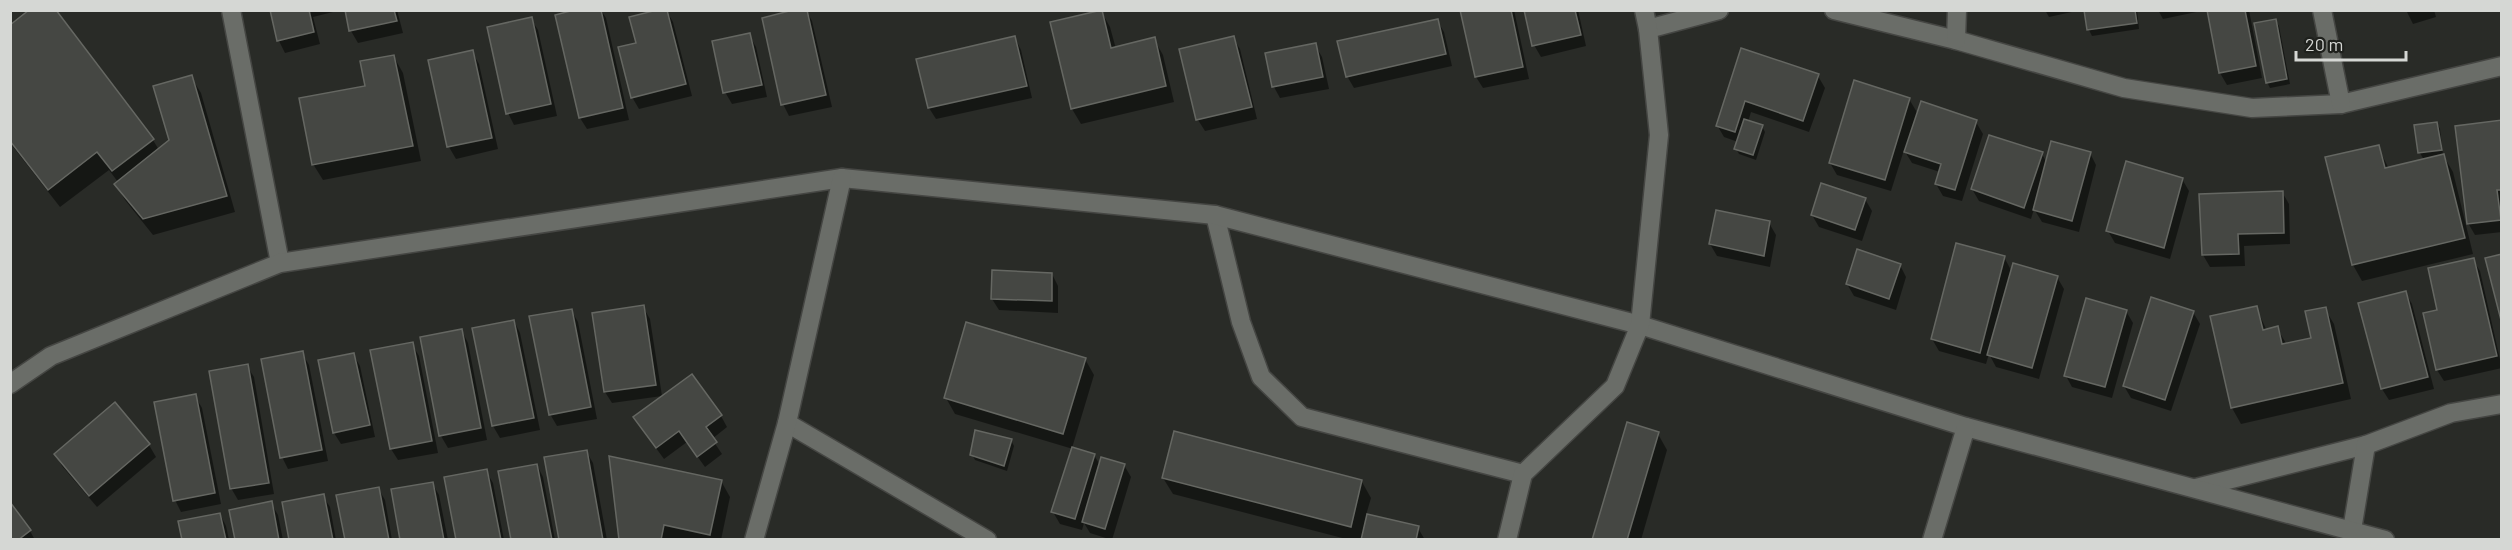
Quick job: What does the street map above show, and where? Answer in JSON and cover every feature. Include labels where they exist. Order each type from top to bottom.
[{"type":"street","points":[[231,10],[280,263]]},
{"type":"street","points":[[1507,540],[1523,474],[1616,386],[1640,325],[1659,135],[1644,10]]},
{"type":"street","points":[[1648,29],[1719,10]]},
{"type":"street","points":[[1834,10],[1956,40],[2136,90],[2252,108],[2341,104],[2502,66]]},
{"type":"street","points":[[1956,40],[1957,10]]},
{"type":"street","points":[[2322,10],[2341,104]]},
{"type":"street","points":[[754,540],[787,423],[842,178]]},
{"type":"street","points":[[10,384],[51,356],[280,263],[842,178],[1215,215],[1640,325],[1966,427],[2385,540]]},
{"type":"street","points":[[1215,215],[1241,322],[1261,377],[1302,417],[1523,474]]},
{"type":"street","points":[[2196,488],[2366,446],[2451,413],[2502,404]]},
{"type":"street","points":[[787,423],[987,540]]},
{"type":"street","points":[[1932,540],[1966,427]]},
{"type":"street","points":[[2352,530],[2366,446]]},
{"type":"building","points":[[29,10],[56,10],[154,139],[112,171],[97,152],[48,190],[10,141],[10,25]]},
{"type":"building","points":[[270,10],[309,10],[314,32],[277,41]]},
{"type":"building","points":[[345,10],[394,10],[397,21],[349,31]]},
{"type":"building","points":[[574,10],[601,10],[623,108],[579,118],[555,15]]},
{"type":"building","points":[[657,10],[667,10],[686,84],[631,98],[618,47],[636,43],[629,17]]},
{"type":"building","points":[[793,10],[807,10],[826,95],[781,105],[762,18]]},
{"type":"building","points":[[1102,10],[1111,48],[1155,37],[1166,86],[1071,109],[1050,22]]},
{"type":"building","points":[[1460,10],[1511,10],[1523,67],[1475,77]]},
{"type":"building","points":[[1524,10],[1575,10],[1581,35],[1532,46]]},
{"type":"building","points":[[2084,10],[2135,10],[2137,23],[2087,30]]},
{"type":"building","points":[[2207,10],[2245,10],[2256,66],[2219,73]]},
{"type":"building","points":[[532,17],[551,104],[506,114],[487,27]]},
{"type":"building","points":[[1438,19],[1446,54],[1346,77],[1337,41]]},
{"type":"building","points":[[2276,19],[2287,79],[2266,83],[2254,23]]},
{"type":"building","points":[[750,33],[762,85],[723,93],[712,41]]},
{"type":"building","points":[[1015,36],[1027,86],[928,108],[916,59]]},
{"type":"building","points":[[1234,36],[1252,107],[1196,120],[1179,49]]},
{"type":"building","points":[[1316,43],[1323,77],[1272,87],[1265,53]]},
{"type":"building","points":[[1741,48],[1819,74],[1803,121],[1745,101],[1735,132],[1716,126]]},
{"type":"building","points":[[473,50],[492,138],[447,147],[428,60]]},
{"type":"building","points":[[394,55],[413,146],[312,165],[299,98],[365,86],[360,61]]},
{"type":"building","points":[[192,75],[227,196],[143,219],[114,184],[169,140],[153,86]]},
{"type":"building","points":[[1854,80],[1910,98],[1885,180],[1829,163]]},
{"type":"building","points":[[1921,101],[1977,120],[1955,190],[1935,184],[1941,164],[1904,152]]},
{"type":"building","points":[[1744,119],[1763,125],[1753,155],[1734,149]]},
{"type":"building","points":[[2502,120],[2502,190],[2497,190],[2501,220],[2467,224],[2455,126]]},
{"type":"building","points":[[2437,122],[2442,150],[2418,153],[2414,125]]},
{"type":"building","points":[[1989,135],[2043,152],[2024,208],[1971,189]]},
{"type":"building","points":[[2051,141],[2091,152],[2072,221],[2033,210]]},
{"type":"building","points":[[2379,145],[2385,168],[2444,154],[2465,238],[2352,265],[2325,157]]},
{"type":"building","points":[[2126,161],[2183,178],[2164,248],[2106,231]]},
{"type":"building","points":[[1821,183],[1866,198],[1855,230],[1811,215]]},
{"type":"building","points":[[2283,191],[2284,233],[2238,234],[2239,254],[2202,255],[2199,194]]},
{"type":"building","points":[[1716,210],[1770,221],[1764,256],[1709,244]]},
{"type":"building","points":[[1956,243],[2005,256],[1980,353],[1931,339]]},
{"type":"building","points":[[1857,249],[1901,264],[1889,299],[1846,284]]},
{"type":"building","points":[[2502,254],[2502,324],[2485,258]]},
{"type":"building","points":[[2474,258],[2497,356],[2436,370],[2423,313],[2437,310],[2428,268]]},
{"type":"building","points":[[2013,263],[2058,276],[2032,368],[1987,355]]},
{"type":"building","points":[[992,270],[1052,273],[1052,301],[991,299]]},
{"type":"building","points":[[2406,291],[2428,377],[2381,389],[2358,303]]},
{"type":"building","points":[[2151,297],[2194,311],[2165,400],[2123,386]]},
{"type":"building","points":[[2086,298],[2127,310],[2105,387],[2064,376]]},
{"type":"building","points":[[644,305],[656,385],[604,392],[592,313]]},
{"type":"building","points":[[2257,306],[2263,330],[2278,326],[2282,344],[2311,338],[2305,311],[2326,307],[2343,383],[2231,408],[2210,316]]},
{"type":"building","points":[[572,309],[591,407],[549,415],[529,316]]},
{"type":"building","points":[[514,320],[534,418],[492,426],[472,328]]},
{"type":"building","points":[[966,322],[1086,358],[1063,434],[944,398]]},
{"type":"building","points":[[462,329],[481,428],[439,436],[420,337]]},
{"type":"building","points":[[413,342],[432,441],[390,449],[370,350]]},
{"type":"building","points":[[303,351],[322,450],[280,458],[261,359]]},
{"type":"building","points":[[354,353],[370,425],[333,433],[318,360]]},
{"type":"building","points":[[248,364],[269,483],[230,489],[209,371]]},
{"type":"building","points":[[692,374],[722,415],[706,427],[717,442],[697,457],[679,431],[656,448],[633,417]]},
{"type":"building","points":[[196,394],[215,493],[173,501],[154,402]]},
{"type":"building","points":[[115,402],[150,444],[89,496],[54,454]]},
{"type":"building","points":[[1627,422],[1659,432],[1627,540],[1592,540]]},
{"type":"building","points":[[975,430],[1012,439],[1004,466],[970,455]]},
{"type":"building","points":[[1174,431],[1362,480],[1351,527],[1162,478]]},
{"type":"building","points":[[1072,447],[1095,454],[1075,519],[1051,512]]},
{"type":"building","points":[[587,450],[603,540],[559,540],[544,457]]},
{"type":"building","points":[[609,456],[722,480],[710,535],[664,525],[661,540],[619,540]]},
{"type":"building","points":[[1101,457],[1125,464],[1105,529],[1082,522]]},
{"type":"building","points":[[537,464],[552,540],[511,540],[498,471]]},
{"type":"building","points":[[487,469],[501,540],[456,540],[444,477]]},
{"type":"building","points":[[433,482],[444,540],[400,540],[391,489]]},
{"type":"building","points":[[379,487],[389,540],[345,540],[336,495]]},
{"type":"building","points":[[324,494],[333,540],[289,540],[282,502]]},
{"type":"building","points":[[272,501],[279,540],[235,540],[229,510]]},
{"type":"building","points":[[10,502],[31,530],[18,540],[10,540]]},
{"type":"building","points":[[220,513],[226,540],[182,540],[178,521]]},
{"type":"building","points":[[1367,514],[1419,526],[1416,540],[1361,540]]}]
